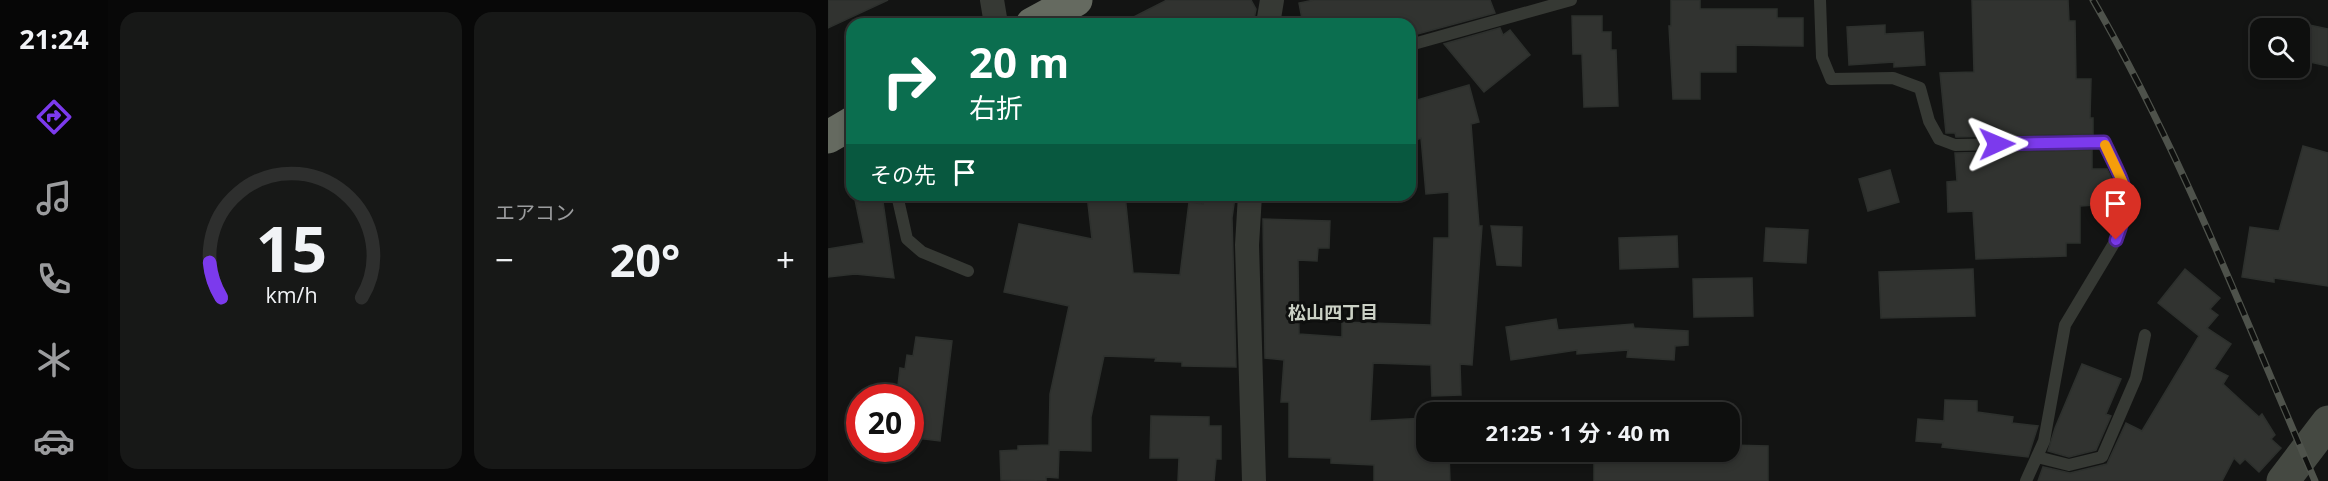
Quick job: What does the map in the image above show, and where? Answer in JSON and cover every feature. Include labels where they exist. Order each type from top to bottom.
[{"type":"highway","points":[[1043,18],[1076,0]]},
{"type":"highway","points":[[828,136],[846,126]]},
{"type":"street","points":[[992,0],[995,18]]},
{"type":"street","points":[[1269,18],[1272,0]]},
{"type":"street","points":[[1250,201],[1247,245],[1254,481]]},
{"type":"street","points":[[2283,481],[2328,422]]},
{"type":"lane","points":[[1416,43],[1571,0]]},
{"type":"lane","points":[[1820,0],[1822,57],[1831,79],[1893,78],[1920,88],[1929,120],[1939,139],[1955,145],[2104,142],[2127,190],[2124,220],[2116,240],[2065,325],[2044,441],[2026,481]]},
{"type":"lane","points":[[898,201],[907,239],[922,252],[968,271]]},
{"type":"lane","points":[[2037,457],[2069,465],[2103,458],[2136,378],[2145,335]]},
{"type":"building","points":[[828,0],[888,0],[846,18],[828,28]]},
{"type":"building","points":[[1167,0],[1251,0],[1256,9],[1254,18],[1132,18]]},
{"type":"building","points":[[1314,0],[1490,0],[1495,13],[1416,34],[1416,18],[1302,18],[1299,3]]},
{"type":"building","points":[[1671,0],[1700,0],[1700,9],[1777,9],[1777,18],[1803,18],[1803,46],[1736,45],[1736,72],[1700,72],[1700,99],[1673,99],[1669,26],[1671,26]]},
{"type":"building","points":[[1972,0],[2068,0],[2069,21],[2075,21],[2076,79],[2091,79],[2090,118],[2093,118],[2093,134],[1956,137],[1955,133],[1946,133],[1940,73],[1974,72]]},
{"type":"building","points":[[1572,16],[1602,16],[1602,32],[1611,32],[1611,50],[1616,50],[1618,106],[1584,107],[1582,54],[1573,54]]},
{"type":"building","points":[[1885,25],[1885,34],[1923,32],[1925,65],[1894,67],[1894,62],[1849,65],[1847,27]]},
{"type":"building","points":[[2310,25],[2328,29],[2328,66],[2310,62]]},
{"type":"building","points":[[1500,28],[1503,35],[1510,30],[1530,55],[1484,92],[1444,44]]},
{"type":"building","points":[[1469,85],[1479,122],[1471,124],[1479,226],[1482,226],[1472,365],[1460,364],[1461,395],[1432,396],[1431,365],[1373,363],[1370,421],[1416,419],[1416,462],[1449,462],[1450,481],[1374,481],[1374,465],[1331,463],[1331,458],[1289,457],[1289,402],[1281,402],[1284,360],[1265,358],[1263,219],[1330,221],[1329,248],[1318,248],[1317,261],[1298,260],[1299,334],[1342,337],[1342,322],[1431,325],[1434,238],[1449,238],[1449,192],[1426,194],[1421,138],[1416,140],[1416,100]]},
{"type":"building","points":[[2303,146],[2328,153],[2328,286],[2274,278],[2274,282],[2242,277],[2250,227],[2279,231]]},
{"type":"building","points":[[2092,150],[2092,169],[2107,169],[2111,177],[2112,204],[2080,206],[2080,243],[2066,243],[2066,256],[1976,259],[1973,211],[1948,212],[1947,182],[1957,181],[1955,153]]},
{"type":"building","points":[[1890,170],[1899,202],[1868,211],[1859,179]]},
{"type":"building","points":[[855,201],[883,201],[894,278],[855,274],[828,277],[828,249],[864,243]]},
{"type":"building","points":[[1088,201],[1126,201],[1133,273],[1180,275],[1189,202],[1203,204],[1204,201],[1234,201],[1232,218],[1236,367],[1182,366],[1182,362],[1155,361],[1156,358],[1104,356],[1091,417],[1091,451],[1059,450],[1058,478],[1046,477],[1046,481],[1001,480],[1000,451],[1018,450],[1018,446],[1049,445],[1050,394],[1069,306],[1004,292],[1019,224],[1092,239]]},
{"type":"building","points":[[1491,226],[1522,227],[1521,266],[1497,265]]},
{"type":"building","points":[[1766,228],[1808,230],[1806,263],[1764,261]]},
{"type":"building","points":[[1677,236],[1678,267],[1620,269],[1619,238]]},
{"type":"building","points":[[1973,269],[1975,316],[1881,318],[1879,272]]},
{"type":"building","points":[[2185,269],[2220,298],[2210,309],[2218,315],[2207,328],[2231,344],[2214,369],[2228,376],[2223,384],[2259,417],[2262,414],[2275,435],[2271,439],[2281,448],[2259,472],[2245,459],[2240,464],[2234,458],[2222,481],[2038,481],[2043,467],[2070,473],[2107,464],[2126,423],[2142,431],[2199,336],[2158,303]]},
{"type":"building","points":[[1752,278],[1753,316],[1694,317],[1693,279]]},
{"type":"building","points":[[1556,319],[1558,330],[1633,324],[1634,328],[1688,331],[1688,345],[1675,346],[1674,360],[1627,357],[1628,350],[1577,354],[1577,350],[1511,360],[1506,327]]},
{"type":"building","points":[[916,337],[952,341],[940,441],[924,439],[924,384],[898,384],[900,368],[905,369],[907,355],[913,356]]},
{"type":"building","points":[[2082,364],[2121,379],[2106,414],[2111,416],[2096,450],[2069,457],[2048,451],[2055,428]]},
{"type":"building","points":[[1945,400],[1977,401],[1977,412],[2013,417],[2012,423],[2038,426],[2028,457],[1942,447],[1943,443],[1916,441],[1918,419],[1944,421]]},
{"type":"building","points":[[1151,416],[1209,417],[1209,426],[1221,426],[1221,459],[1216,459],[1214,481],[1178,481],[1179,458],[1150,458]]},
{"type":"building","points":[[1740,445],[1768,446],[1768,481],[1594,481],[1594,462],[1740,462]]},
{"type":"railway","points":[[2093,0],[2155,116],[2183,176],[2315,481]]},
{"type":"slow traffic","points":[[2105,145],[2123,183]]},
{"type":"district","name":"松山四丁目","points":[[1333,312]]},
{"type":"route","points":[[1997,144],[2104,142],[2127,190],[2124,220],[2116,240]]}]
